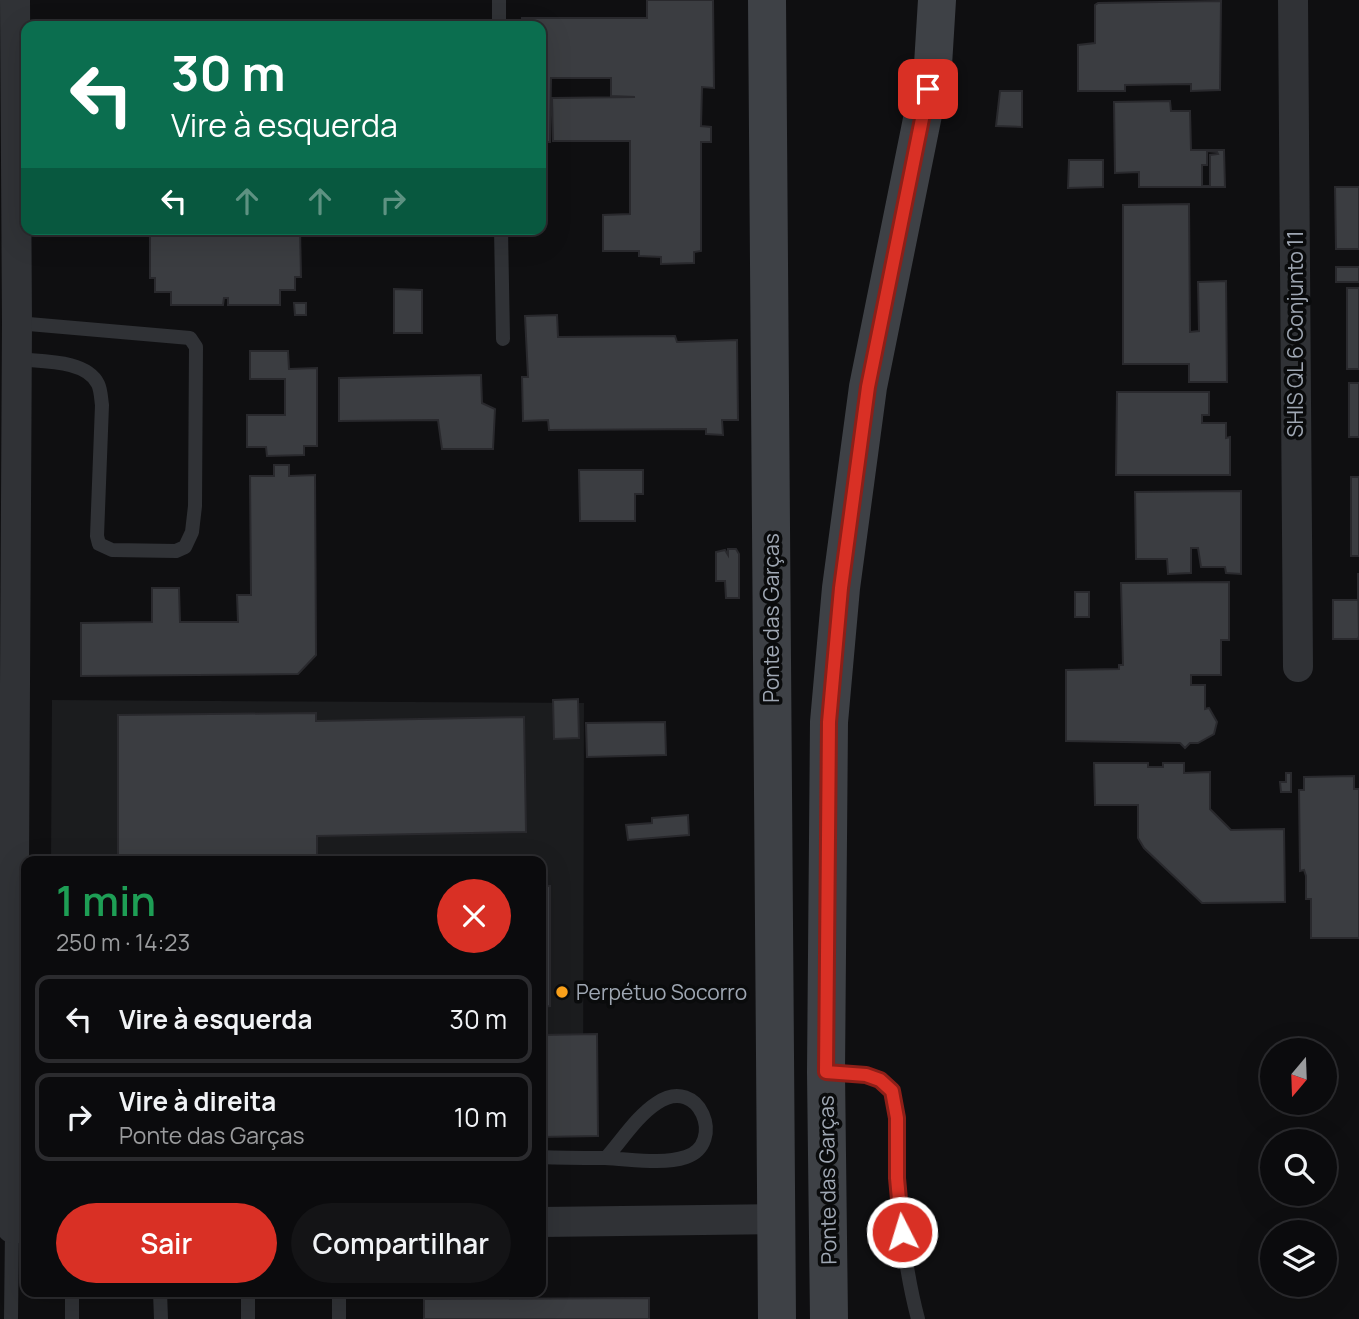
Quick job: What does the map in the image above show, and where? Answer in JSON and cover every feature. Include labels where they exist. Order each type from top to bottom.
[{"type":"main road","name":"Ponte das Garças","points":[[767,0],[777,1319]]},
{"type":"main road","name":"Ponte das Garças","points":[[829,1319],[826,1072],[829,722],[841,588],[868,387],[933,65],[937,0]]},
{"type":"street","points":[[15,0],[19,1228]]},
{"type":"street","name":"SHIS QL 6 Conjunto 11","points":[[1293,0],[1298,667]]},
{"type":"street","points":[[546,1222],[775,1219]]},
{"type":"lane","points":[[499,0],[499,21]]},
{"type":"lane","points":[[501,235],[503,339]]},
{"type":"lane","points":[[16,359],[75,366],[90,373],[99,385],[102,405],[97,536],[99,544],[112,551],[176,551],[185,547],[192,532],[195,506],[196,347],[190,338],[17,323]]},
{"type":"lane","points":[[826,1072],[866,1075],[880,1080],[892,1091],[897,1118],[897,1178],[902,1232],[918,1319]]},
{"type":"lane","points":[[546,1157],[650,1161],[684,1158],[695,1153],[703,1142],[706,1126],[704,1114],[696,1101],[670,1097],[657,1103],[606,1158]]},
{"type":"lane","points":[[11,1319],[19,1228]]},
{"type":"lane","points":[[72,1297],[72,1319]]},
{"type":"lane","points":[[160,1297],[160,1319]]},
{"type":"lane","points":[[248,1297],[248,1319]]},
{"type":"lane","points":[[339,1319],[340,1297]]},
{"type":"shaded area","name":"Perpétuo Socorro","points":[[52,700],[584,703],[583,1123],[546,1123],[546,856],[51,856]]},
{"type":"building","points":[[647,0],[713,0],[714,88],[702,87],[701,126],[711,127],[711,142],[701,142],[701,251],[694,252],[694,263],[661,264],[661,257],[639,256],[639,251],[603,251],[603,215],[630,214],[630,141],[553,141],[552,98],[635,97],[611,96],[611,78],[551,78],[550,142],[546,142],[546,21],[522,21],[522,18],[647,18]]},
{"type":"building","points":[[1221,1],[1220,90],[1191,91],[1191,84],[1125,85],[1125,91],[1078,91],[1078,45],[1095,43],[1095,5],[1098,3]]},
{"type":"building","points":[[1000,91],[1022,91],[1022,127],[996,126]]},
{"type":"building","points":[[1170,101],[1171,111],[1190,111],[1191,150],[1224,150],[1225,187],[1139,187],[1139,172],[1115,173],[1114,102]],"holes":[[[1207,151],[1218,154],[1210,155],[1210,186],[1202,186],[1202,165],[1207,165]]]},
{"type":"building","points":[[1069,160],[1103,160],[1103,187],[1068,188]]},
{"type":"building","points":[[1335,187],[1359,187],[1359,249],[1336,249]]},
{"type":"building","points":[[1189,204],[1190,332],[1199,331],[1198,282],[1226,281],[1227,382],[1189,382],[1189,364],[1123,364],[1123,205]]},
{"type":"building","points":[[150,235],[300,235],[301,277],[295,277],[295,290],[280,290],[280,305],[228,305],[228,298],[224,298],[223,305],[171,305],[171,292],[155,292],[155,278],[150,278]]},
{"type":"building","points":[[1336,267],[1359,267],[1359,282],[1336,282]]},
{"type":"building","points":[[1347,288],[1359,288],[1359,369],[1347,369]]},
{"type":"building","points":[[394,289],[422,290],[422,333],[394,333]]},
{"type":"building","points":[[294,303],[306,303],[306,315],[295,315]]},
{"type":"building","points":[[557,315],[558,337],[675,336],[677,342],[737,340],[738,420],[722,420],[723,435],[706,434],[706,429],[549,430],[548,420],[523,421],[522,377],[528,377],[525,316]]},
{"type":"building","points":[[250,351],[288,351],[289,369],[317,368],[317,446],[304,446],[304,455],[267,456],[266,447],[247,447],[247,415],[285,415],[285,379],[250,379]]},
{"type":"building","points":[[481,375],[482,403],[495,409],[493,449],[442,449],[438,420],[339,421],[339,378]]},
{"type":"building","points":[[1349,383],[1359,383],[1359,437],[1349,437]]},
{"type":"building","points":[[1117,392],[1209,392],[1209,415],[1202,415],[1202,423],[1226,423],[1226,438],[1230,437],[1230,475],[1116,475]]},
{"type":"building","points":[[274,465],[289,465],[289,476],[315,475],[316,655],[298,674],[81,676],[81,623],[152,622],[152,588],[179,588],[180,622],[238,622],[237,595],[251,595],[250,476],[274,476]]},
{"type":"building","points":[[579,470],[643,470],[643,494],[635,494],[635,521],[580,521]]},
{"type":"building","points":[[1351,477],[1359,477],[1359,556],[1351,556]]},
{"type":"building","points":[[1241,491],[1241,574],[1226,573],[1225,567],[1201,567],[1198,548],[1191,548],[1191,573],[1168,574],[1167,559],[1136,559],[1135,492]]},
{"type":"building","points":[[728,549],[736,549],[739,554],[739,598],[726,598],[725,581],[716,581],[716,552],[725,550],[728,555]]},
{"type":"building","points":[[1358,573],[1359,636],[1358,639],[1333,639],[1333,600],[1358,600]]},
{"type":"building","points":[[1229,582],[1229,640],[1221,640],[1221,675],[1191,675],[1191,685],[1205,685],[1205,709],[1209,708],[1217,722],[1214,734],[1198,743],[1190,743],[1185,748],[1180,743],[1066,741],[1066,670],[1119,669],[1119,665],[1123,665],[1121,583]]},
{"type":"building","points":[[1075,592],[1089,592],[1089,617],[1075,617]]},
{"type":"building","points":[[578,699],[579,738],[554,739],[553,700]]},
{"type":"building","points":[[316,713],[316,721],[524,717],[526,832],[317,836],[317,855],[118,856],[118,715]]},
{"type":"building","points":[[665,722],[666,755],[587,757],[586,723]]},
{"type":"building","points":[[1094,763],[1148,763],[1148,767],[1163,767],[1163,763],[1184,763],[1184,773],[1210,772],[1210,809],[1231,830],[1284,829],[1285,902],[1202,903],[1144,848],[1138,838],[1138,805],[1095,805]]},
{"type":"building","points":[[1286,773],[1291,773],[1291,792],[1281,792],[1280,782],[1286,782]]},
{"type":"building","points":[[1354,776],[1354,789],[1359,789],[1359,938],[1311,938],[1311,899],[1306,899],[1306,876],[1304,870],[1300,871],[1299,790],[1304,790],[1304,777]]},
{"type":"building","points":[[688,815],[689,835],[628,840],[626,825],[652,823],[652,818]]},
{"type":"building","points":[[546,886],[550,886],[550,1006],[546,1006]]},
{"type":"building","points":[[597,1034],[598,1136],[546,1137],[546,1035]]},
{"type":"building","points":[[649,1298],[649,1319],[424,1319],[424,1299]]},
{"type":"place","name":"Perpétuo Socorro","points":[[562,992]]},
{"type":"route","points":[[902,1232],[897,1178],[897,1118],[892,1091],[880,1080],[866,1075],[826,1072],[829,722],[841,588],[868,387],[928,89]]}]
